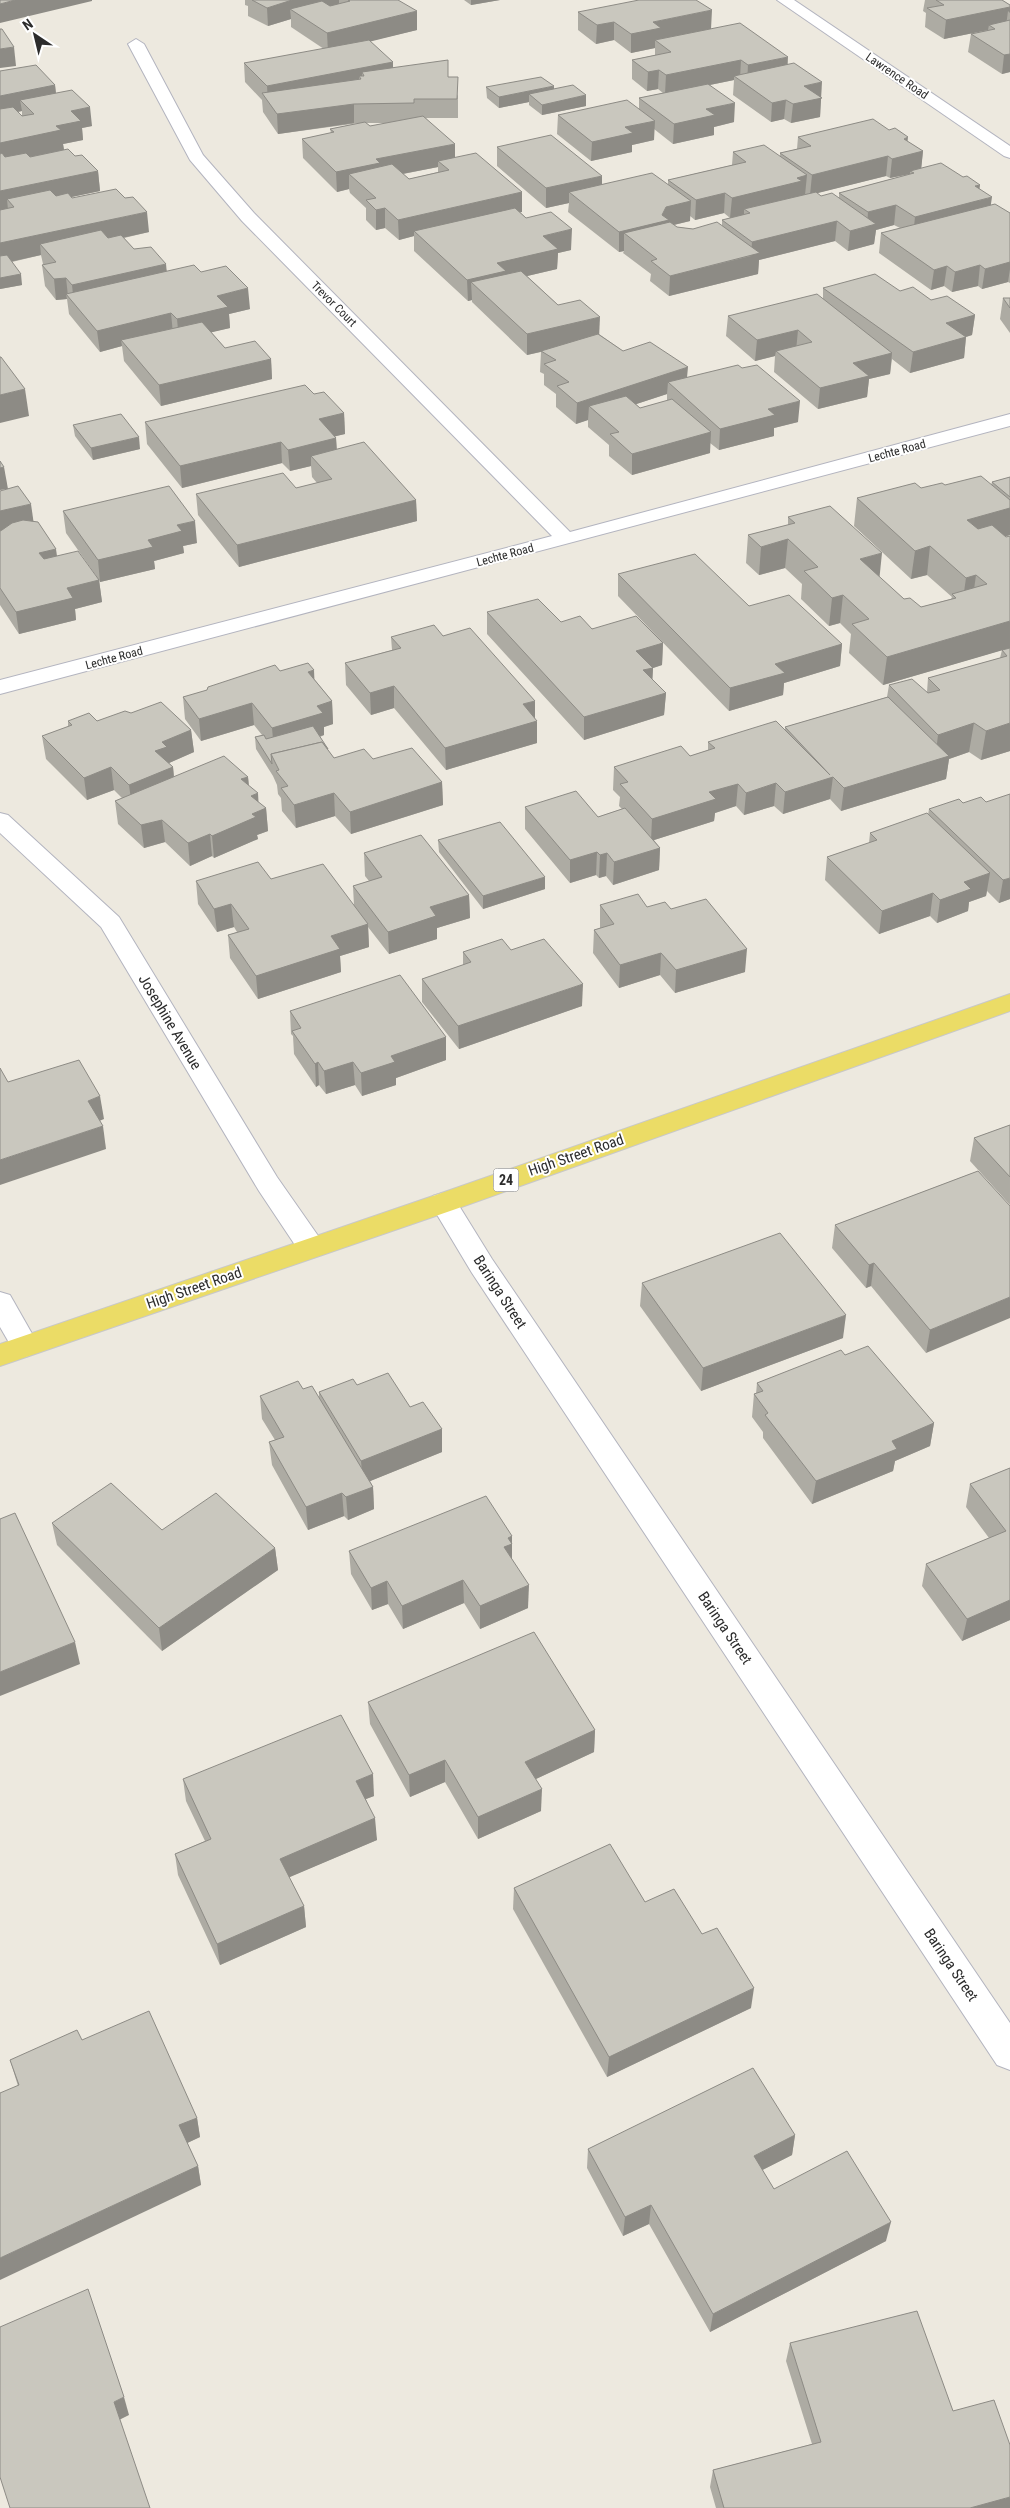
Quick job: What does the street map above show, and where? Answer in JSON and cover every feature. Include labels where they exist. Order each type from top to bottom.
[{"type":"main road","name":"High Street Road","points":[[12,1351],[443,1202],[1010,1002]]},
{"type":"street","name":"Lawrence Road","points":[[784,0],[1009,152]]},
{"type":"street","name":"Trevor Court","points":[[136,44],[196,157],[215,180],[248,217],[566,540]]},
{"type":"street","name":"Lechte Road","points":[[0,687],[566,540],[1010,420]]},
{"type":"street","name":"Josephine Avenue","points":[[0,820],[110,922],[268,1184],[311,1247]]},
{"type":"street","name":"Baringa Street","points":[[443,1202],[482,1266],[1010,2053]]},
{"type":"street","points":[[0,1302],[12,1351]]},
{"type":"building","points":[[0,0],[15,0],[0,4]]},
{"type":"building","points":[[252,0],[292,0],[267,8]]},
{"type":"building","points":[[348,0],[398,0],[417,11],[327,33],[290,9],[322,1],[330,6],[350,1]]},
{"type":"building","points":[[639,0],[696,0],[712,10],[653,22],[661,28],[631,34],[614,22],[597,25],[578,12]]},
{"type":"building","points":[[936,0],[1002,0],[1010,5],[1010,7],[946,20],[927,8],[944,5]]},
{"type":"building","points":[[1010,20],[1010,54],[1004,55],[971,34],[995,29],[989,25]]},
{"type":"building","points":[[740,23],[788,57],[748,65],[741,60],[666,75],[659,70],[648,72],[632,60],[671,52],[655,40]]},
{"type":"building","points":[[0,29],[2,29],[14,47],[0,49]]},
{"type":"building","points":[[369,40],[393,62],[267,86],[244,63]]},
{"type":"building","points":[[448,60],[448,77],[458,77],[457,99],[414,99],[414,103],[354,104],[277,114],[262,93],[361,79],[359,76],[364,76],[362,72]]},
{"type":"building","points":[[794,63],[822,82],[804,86],[822,98],[793,104],[786,100],[772,103],[734,76]]},
{"type":"building","points":[[36,65],[55,85],[0,96],[0,71]]},
{"type":"building","points":[[541,77],[554,86],[499,97],[486,87]]},
{"type":"building","points":[[708,84],[735,103],[706,109],[715,115],[674,124],[639,98]]},
{"type":"building","points":[[573,85],[586,95],[542,105],[529,94]]},
{"type":"building","points":[[72,90],[90,107],[71,111],[81,121],[56,126],[61,130],[0,143],[0,109],[13,107],[22,116],[34,114],[20,100]]},
{"type":"building","points":[[627,100],[655,121],[625,127],[633,133],[592,142],[558,115]]},
{"type":"building","points":[[423,116],[455,144],[376,159],[380,163],[336,172],[302,139],[334,132],[330,129],[365,122],[370,126]]},
{"type":"building","points":[[873,119],[889,130],[895,128],[908,137],[904,139],[923,151],[892,159],[888,156],[812,175],[780,153],[811,146],[798,137]]},
{"type":"building","points":[[551,135],[602,176],[546,188],[497,147]]},
{"type":"building","points":[[764,145],[807,175],[797,178],[802,181],[732,198],[725,193],[696,200],[668,180],[746,162],[733,152]]},
{"type":"building","points":[[68,149],[75,156],[82,155],[98,171],[0,191],[0,154],[2,153],[5,157],[26,153],[30,157]]},
{"type":"building","points":[[476,153],[522,192],[398,220],[385,208],[376,210],[366,200],[376,198],[349,174],[392,164],[409,179],[449,170],[438,161]]},
{"type":"building","points":[[941,163],[963,177],[967,176],[980,185],[975,186],[992,197],[915,217],[896,205],[868,212],[839,193],[914,173],[910,171]]},
{"type":"building","points":[[652,173],[691,201],[666,207],[662,215],[669,220],[619,232],[569,192]]},
{"type":"building","points":[[116,189],[125,198],[133,197],[147,212],[0,243],[0,210],[14,207],[7,199],[50,190],[56,196],[68,193],[72,198]]},
{"type":"building","points":[[816,192],[821,196],[832,193],[876,224],[850,231],[837,221],[752,242],[722,220],[750,213],[744,209]]},
{"type":"building","points":[[995,204],[1010,213],[1010,262],[985,269],[980,265],[955,272],[947,266],[934,270],[881,233]]},
{"type":"building","points":[[515,208],[526,218],[551,212],[572,229],[543,236],[558,249],[497,263],[506,271],[467,280],[414,231]]},
{"type":"building","points":[[670,222],[677,227],[693,229],[717,222],[760,253],[670,276],[651,261],[657,259],[624,233]]},
{"type":"building","points":[[101,230],[108,238],[121,235],[134,249],[151,247],[166,264],[72,285],[66,278],[54,279],[42,265],[56,262],[40,244]]},
{"type":"building","points":[[7,255],[21,274],[0,278],[0,256]]},
{"type":"building","points":[[194,265],[201,272],[226,266],[248,288],[217,296],[228,307],[177,319],[171,313],[97,331],[66,294]]},
{"type":"building","points":[[521,271],[558,305],[580,300],[600,317],[527,334],[471,282]]},
{"type":"building","points":[[875,274],[900,291],[913,287],[931,300],[947,296],[975,315],[946,323],[966,337],[913,352],[823,288]]},
{"type":"building","points":[[817,294],[892,353],[853,363],[869,376],[820,388],[776,351],[812,342],[798,330],[757,340],[728,316]]},
{"type":"building","points":[[1003,298],[1010,298],[1010,308]]},
{"type":"building","points":[[202,322],[225,348],[255,341],[271,359],[159,385],[121,340]]},
{"type":"building","points":[[598,334],[623,351],[650,342],[688,367],[577,403],[557,386],[569,382],[544,364],[556,360],[541,351]]},
{"type":"building","points":[[1,357],[25,389],[0,395]]},
{"type":"building","points":[[738,365],[742,368],[757,365],[800,401],[768,409],[775,415],[720,429],[668,382]]},
{"type":"building","points":[[305,385],[314,394],[324,392],[344,413],[319,419],[336,438],[288,450],[281,442],[180,466],[145,422]]},
{"type":"building","points":[[626,396],[640,408],[672,399],[711,432],[632,454],[610,434],[619,432],[589,406]]},
{"type":"building","points":[[121,414],[139,437],[91,448],[73,425]]},
{"type":"building","points":[[364,442],[416,500],[237,545],[196,494],[283,473],[296,488],[332,479],[311,456]]},
{"type":"building","points":[[981,476],[1010,500],[1010,508],[967,520],[978,529],[992,525],[1006,537],[1010,536],[1010,621],[887,657],[852,624],[869,619],[843,595],[832,598],[804,571],[818,567],[788,539],[761,547],[748,535],[795,523],[788,517],[830,506],[882,553],[860,559],[904,599],[910,598],[921,607],[956,598],[952,594],[987,584],[976,575],[966,578],[930,546],[915,551],[857,498],[915,483],[921,488],[942,483],[945,485]]},
{"type":"building","points":[[1010,477],[1010,497],[992,482]]},
{"type":"building","points":[[18,486],[31,504],[0,511],[0,491]]},
{"type":"building","points":[[169,486],[195,521],[177,525],[182,531],[148,540],[153,547],[98,560],[63,511]]},
{"type":"building","points":[[23,520],[38,522],[56,549],[39,553],[44,559],[78,551],[99,580],[67,588],[73,598],[16,612],[0,588],[0,531],[12,523]]},
{"type":"building","points":[[695,554],[749,606],[789,595],[842,644],[775,664],[785,673],[730,688],[618,574]]},
{"type":"building","points":[[538,599],[561,622],[580,616],[592,629],[636,616],[663,643],[636,651],[653,668],[643,670],[666,693],[584,717],[487,612]]},
{"type":"building","points":[[434,625],[443,636],[470,628],[535,701],[523,704],[537,721],[445,748],[394,686],[370,693],[345,663],[401,648],[391,637]]},
{"type":"building","points":[[1010,648],[1010,723],[986,731],[974,723],[938,735],[889,685],[912,679],[928,693],[940,690],[928,678],[1007,656],[1002,650]]},
{"type":"building","points":[[308,663],[314,670],[308,672],[332,701],[317,706],[323,713],[272,728],[252,703],[199,719],[183,697],[275,665],[280,671]]},
{"type":"building","points":[[888,697],[949,756],[844,788],[833,777],[785,792],[776,783],[746,793],[738,784],[709,792],[716,799],[652,819],[620,784],[628,782],[614,767],[681,746],[690,756],[715,748],[708,742],[776,721],[830,775],[785,727]]},
{"type":"building","points":[[161,702],[191,730],[162,742],[167,747],[155,751],[173,767],[129,785],[111,767],[84,778],[42,736],[72,725],[68,721],[89,713],[97,721],[125,711],[131,713]]},
{"type":"building","points":[[313,726],[328,749],[322,742],[271,754],[272,764],[255,737],[264,735],[266,739]]},
{"type":"building","points":[[322,742],[334,758],[364,749],[373,759],[412,748],[442,782],[350,812],[334,793],[294,805],[281,788],[288,786],[276,771],[279,770],[271,754]]},
{"type":"building","points":[[224,756],[248,777],[241,779],[258,793],[251,796],[266,808],[252,814],[256,817],[212,836],[210,834],[188,843],[162,820],[141,825],[115,801]]},
{"type":"building","points":[[576,791],[598,817],[625,808],[660,848],[614,862],[607,853],[600,855],[597,852],[570,860],[525,807]]},
{"type":"building","points":[[1010,794],[1010,878],[1003,880],[929,809],[959,799],[963,803],[981,797],[986,802]]},
{"type":"building","points":[[927,813],[990,873],[964,882],[971,889],[940,900],[933,893],[882,911],[827,857],[877,840],[870,833]]},
{"type":"building","points":[[500,822],[545,877],[483,896],[438,840]]},
{"type":"building","points":[[421,835],[469,895],[430,907],[436,916],[388,932],[353,886],[382,877],[364,853]]},
{"type":"building","points":[[258,862],[271,879],[323,864],[368,924],[331,936],[340,949],[256,976],[228,935],[249,929],[231,904],[214,909],[196,881]]},
{"type":"building","points":[[638,894],[647,907],[665,902],[671,909],[706,899],[747,949],[676,970],[661,953],[620,965],[594,930],[614,924],[600,905]]},
{"type":"building","points":[[502,939],[511,950],[544,939],[583,984],[458,1026],[422,979],[471,962],[463,952]]},
{"type":"building","points":[[400,975],[446,1037],[391,1056],[395,1062],[361,1073],[353,1062],[324,1071],[318,1062],[315,1064],[292,1031],[301,1028],[290,1011]]},
{"type":"building","points":[[79,1060],[100,1096],[88,1101],[103,1126],[0,1160],[0,1068],[8,1082]]},
{"type":"building","points":[[1010,1125],[1010,1177],[974,1138]]},
{"type":"building","points":[[978,1171],[1010,1206],[1010,1297],[930,1330],[874,1263],[869,1265],[835,1225]]},
{"type":"building","points":[[780,1233],[846,1315],[703,1368],[642,1283]]},
{"type":"building","points":[[868,1346],[934,1423],[892,1441],[897,1449],[816,1481],[765,1415],[768,1413],[754,1394],[763,1391],[757,1383],[841,1350],[845,1355]]},
{"type":"building","points":[[388,1373],[410,1407],[423,1402],[442,1429],[361,1461],[319,1392],[353,1379],[357,1385]]},
{"type":"building","points":[[298,1381],[303,1389],[312,1386],[373,1487],[346,1497],[342,1493],[306,1507],[269,1442],[284,1437],[260,1396]]},
{"type":"building","points":[[1010,1468],[1010,1600],[967,1619],[926,1564],[1006,1531],[970,1484]]},
{"type":"building","points":[[111,1483],[162,1530],[216,1493],[275,1548],[159,1628],[52,1523]]},
{"type":"building","points":[[486,1496],[512,1536],[508,1538],[512,1544],[504,1547],[529,1585],[480,1606],[463,1580],[402,1606],[387,1581],[371,1588],[349,1551]]},
{"type":"building","points":[[15,1513],[75,1642],[0,1672],[0,1519]]},
{"type":"building","points":[[534,1632],[595,1730],[525,1762],[542,1789],[478,1817],[445,1760],[409,1775],[368,1702]]},
{"type":"building","points":[[341,1715],[373,1774],[356,1781],[375,1818],[280,1859],[304,1906],[217,1944],[175,1854],[211,1839],[183,1779]]},
{"type":"building","points":[[610,1844],[645,1902],[674,1889],[702,1934],[717,1928],[754,1988],[609,2057],[514,1888]]},
{"type":"building","points":[[149,2011],[197,2118],[179,2125],[198,2166],[0,2258],[0,2093],[19,2085],[10,2060],[77,2030],[82,2040]]},
{"type":"building","points":[[753,2068],[795,2135],[754,2156],[774,2189],[847,2151],[891,2222],[713,2314],[651,2205],[625,2217],[588,2149]]},
{"type":"building","points":[[88,2289],[124,2397],[114,2402],[150,2508],[10,2508],[0,2477],[0,2327]]},
{"type":"building","points":[[917,2311],[953,2411],[994,2400],[1010,2445],[1010,2497],[970,2508],[724,2508],[713,2470],[821,2442],[790,2343]]}]
